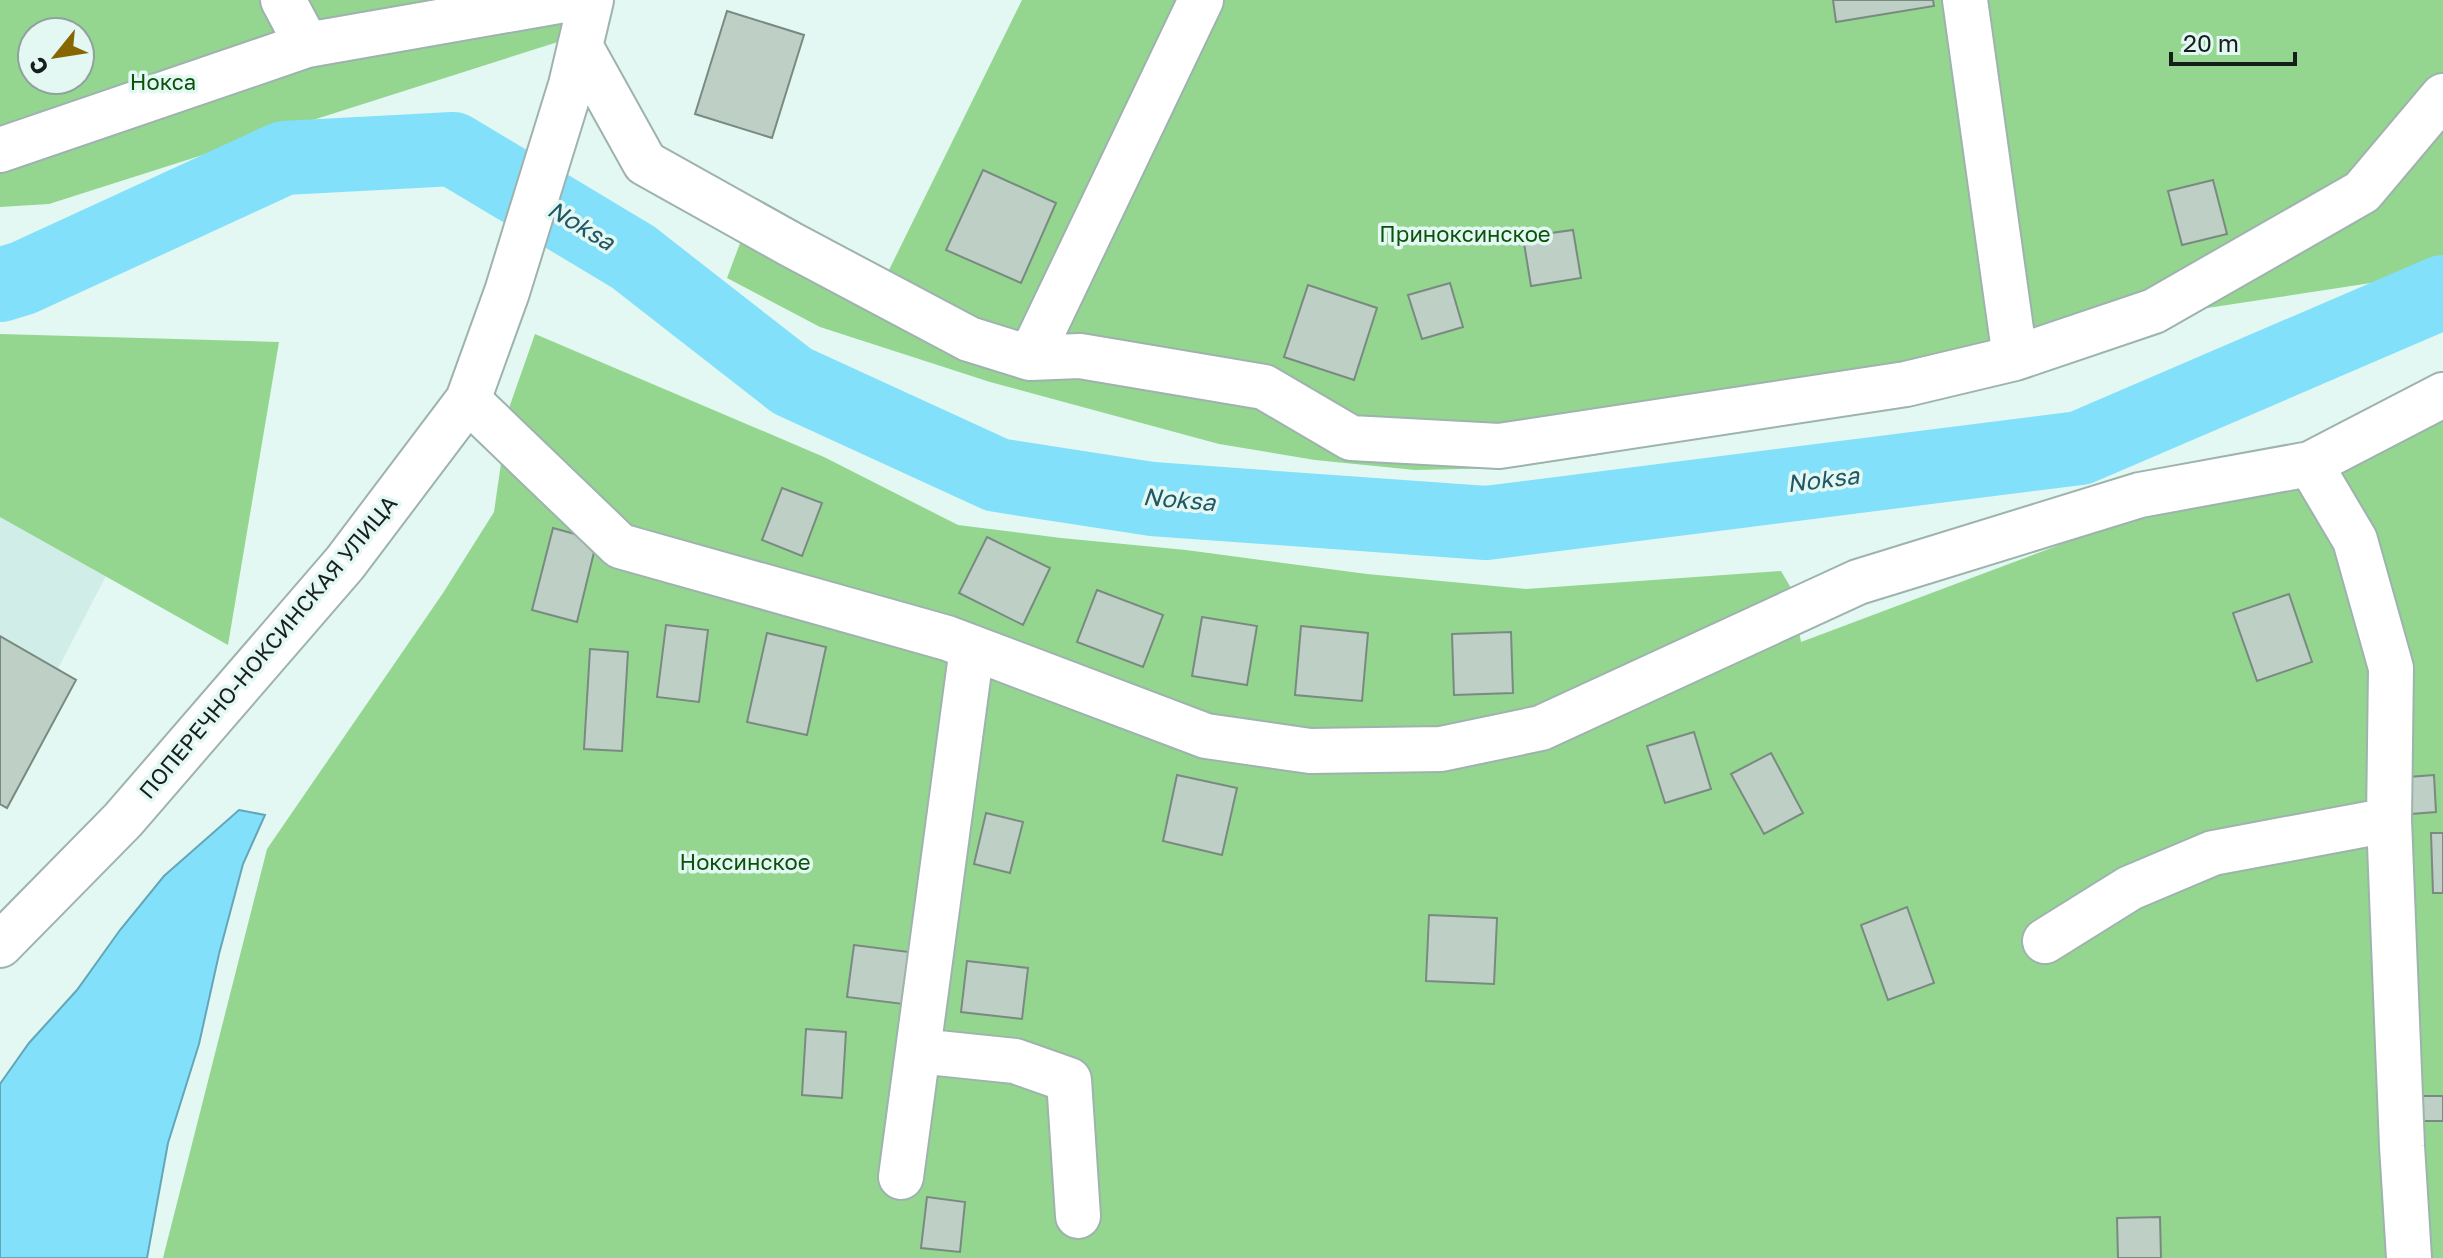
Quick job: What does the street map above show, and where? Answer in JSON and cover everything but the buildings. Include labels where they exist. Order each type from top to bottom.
[{"type":"street","points":[[283,0],[307,45]]},
{"type":"street","points":[[0,150],[307,45],[564,0]]},
{"type":"street","name":"ПОПЕРЕЧНО-НОКСИНСКАЯ УЛИЦА","points":[[0,945],[123,820],[345,563],[468,400],[507,292],[576,66],[591,0]]},
{"type":"street","points":[[1030,358],[1201,0]]},
{"type":"street","points":[[1965,0],[2015,358]]},
{"type":"street","points":[[576,66],[645,163],[969,339],[1030,358],[1080,356],[1264,387],[1351,438],[1499,446],[1906,384],[2015,358],[2154,311],[2362,192],[2443,96]]},
{"type":"street","points":[[468,400],[620,546],[947,638],[1206,736],[1310,751],[1441,749],[1541,728],[1858,582],[2140,495],[2310,464],[2443,395]]},
{"type":"street","points":[[2310,464],[2355,540],[2391,668],[2389,820],[2409,1258]]},
{"type":"street","points":[[901,1177],[972,648]]},
{"type":"street","points":[[2045,941],[2130,888],[2213,853],[2389,820]]},
{"type":"street","points":[[918,1051],[1015,1061],[1069,1080],[1078,1216]]},
{"type":"shaded area","points":[[0,515],[109,570],[0,781]]},
{"type":"green space","name":"Нокса","points":[[0,0],[569,0],[561,41],[49,204],[0,207]]},
{"type":"green space","name":"Приноксинское","points":[[1022,0],[2443,0],[2443,260],[2410,277],[2181,312],[1756,423],[1599,455],[1511,468],[1415,470],[1315,460],[1219,444],[990,382],[820,327],[727,278],[757,198],[888,272]]},
{"type":"green space","points":[[0,334],[279,342],[228,645],[0,517]]},
{"type":"green space","name":"Ноксинское","points":[[535,334],[824,457],[958,525],[1367,574],[1526,589],[1781,571],[1791,588],[1801,642],[2309,451],[2443,387],[2443,1258],[163,1258],[267,849],[443,593],[494,512],[509,408]]},
{"type":"water","points":[[239,810],[265,815],[243,864],[199,1044],[168,1143],[147,1258],[0,1258],[0,1084],[29,1043],[77,990],[164,876]]},
{"type":"waterway","name":"Noksa","points":[[0,285],[23,278],[284,158],[453,149],[633,257],[792,381],[997,475],[1152,499],[1486,523],[2080,448],[2443,292]]}]
